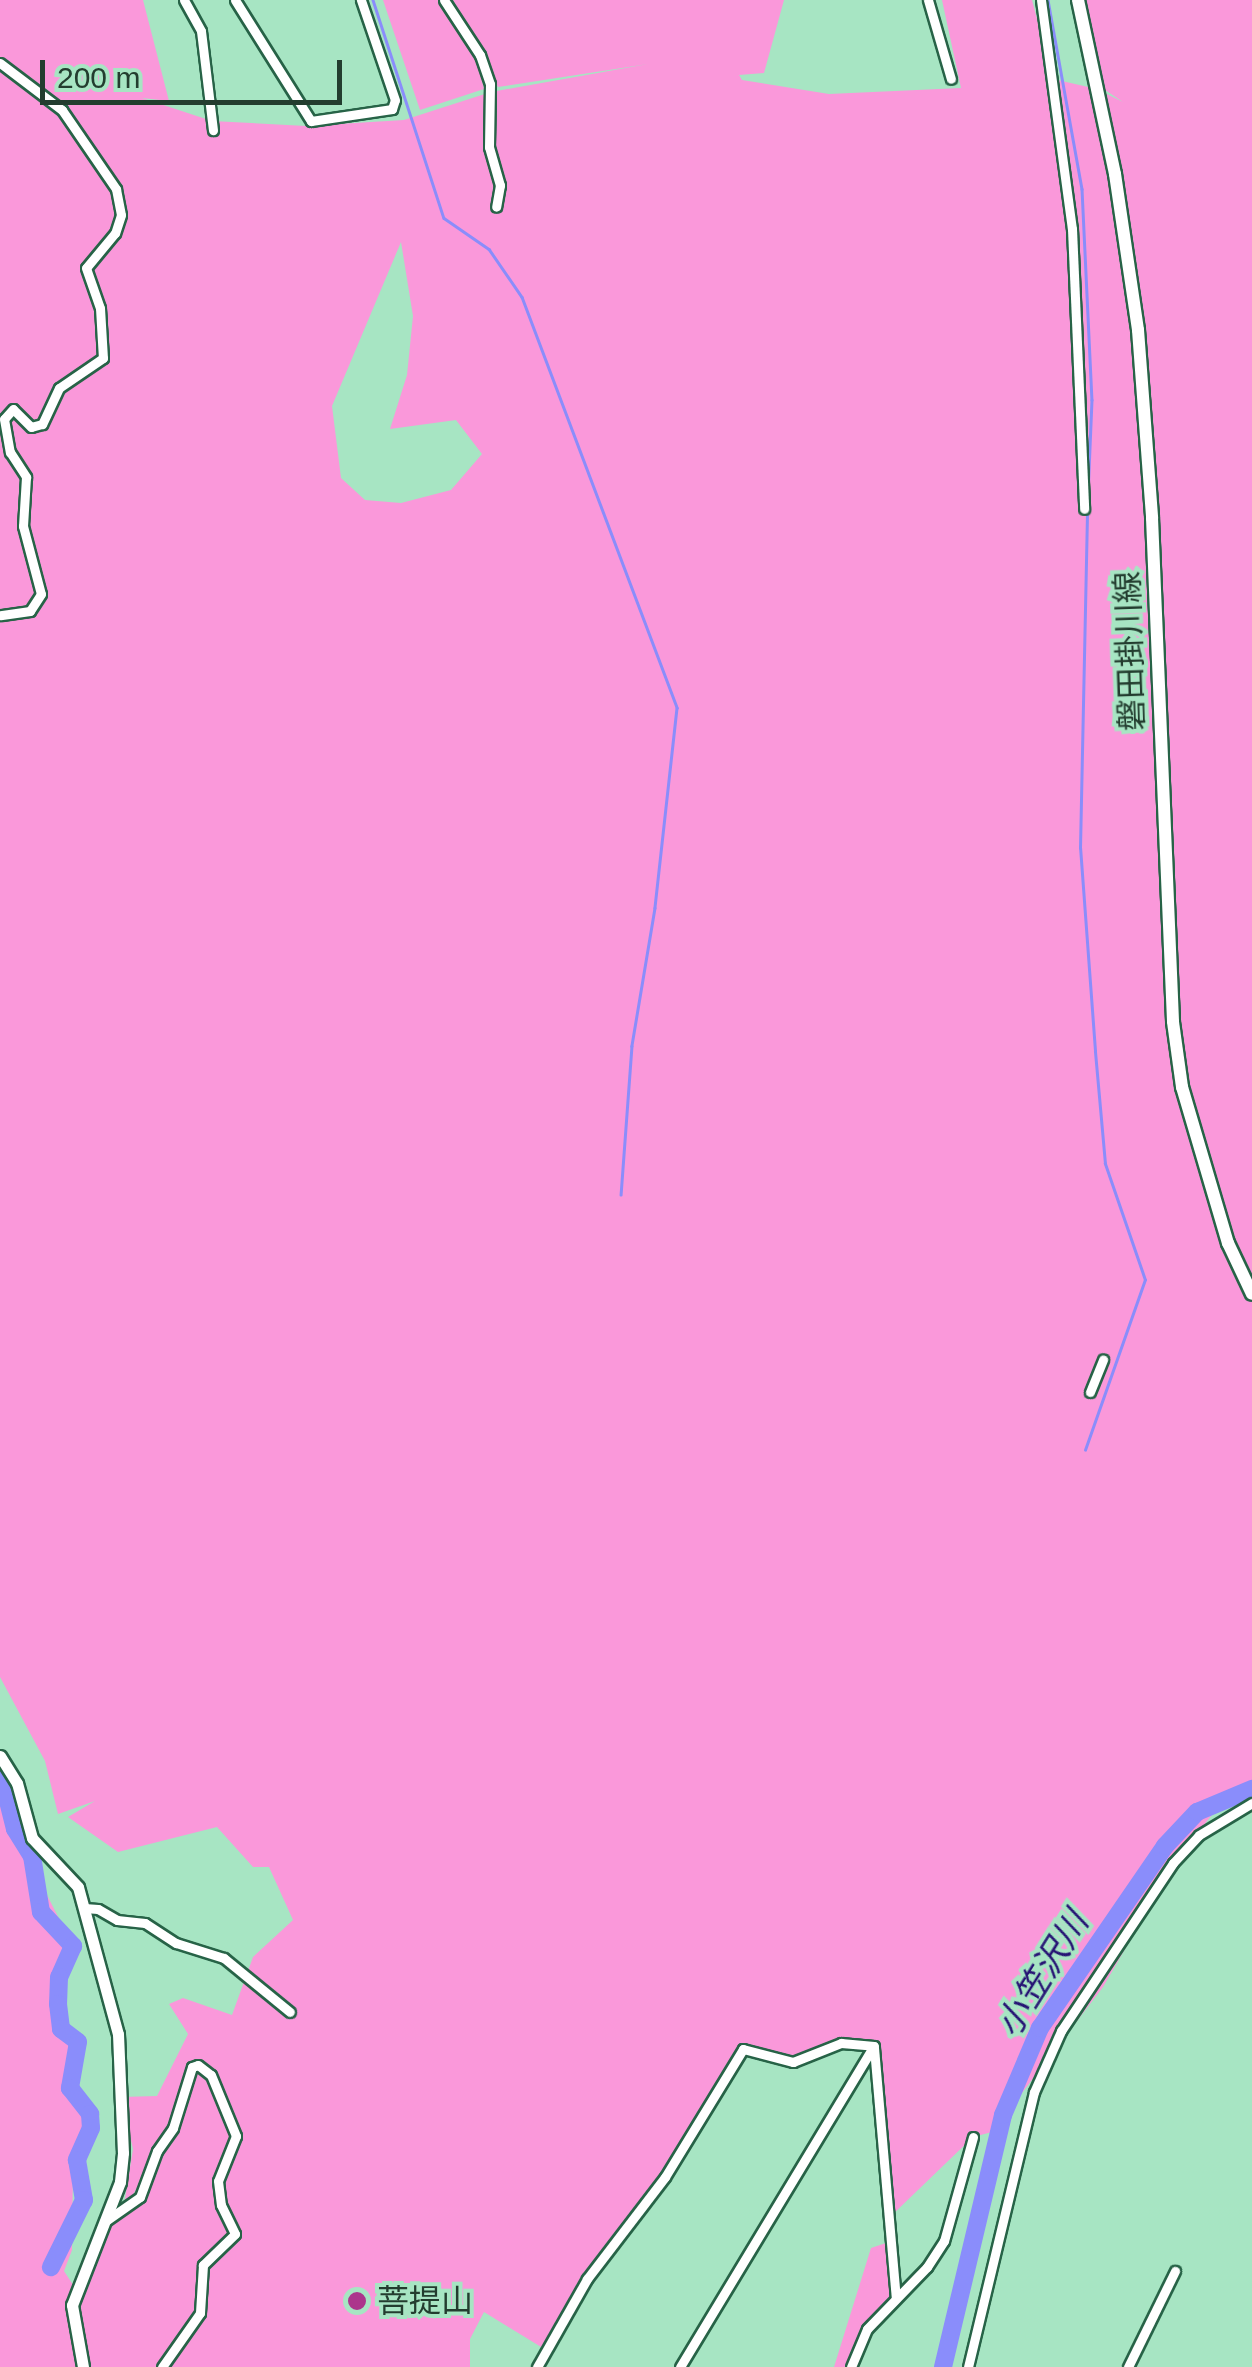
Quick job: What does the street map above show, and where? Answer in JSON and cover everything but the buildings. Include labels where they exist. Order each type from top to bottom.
[{"type":"main road","name":"磐田掛川線","points":[[1078,0],[1115,174],[1138,330],[1152,518],[1174,1022],[1182,1088],[1228,1243],[1252,1294]]},
{"type":"street","points":[[184,0],[201,31],[213,130]]},
{"type":"street","points":[[235,0],[311,122],[392,109],[395,100],[361,0]]},
{"type":"street","points":[[444,0],[480,55],[490,84],[489,147],[500,185],[496,207]]},
{"type":"street","points":[[928,0],[951,79]]},
{"type":"street","points":[[1041,0],[1072,229],[1084,509]]},
{"type":"street","points":[[0,62],[62,110],[116,189],[121,214],[115,233],[86,268],[100,308],[103,358],[59,388],[42,424],[32,426],[13,409],[4,420],[10,452],[26,478],[24,526],[41,594],[30,611],[0,615]]},
{"type":"street","points":[[1090,1392],[1103,1359]]},
{"type":"street","points":[[0,1756],[17,1783],[32,1838],[71,1877],[84,1908],[120,2055],[123,2153],[107,2220],[72,2305],[82,2367]]},
{"type":"street","points":[[968,2367],[1034,2092],[1061,2031],[1172,1863],[1230,1812],[1252,1803]]},
{"type":"street","points":[[84,1908],[98,1908],[118,1920],[145,1923],[176,1943],[224,1958],[290,2012]]},
{"type":"street","points":[[537,2367],[587,2279],[665,2177],[743,2050],[793,2062],[841,2043],[874,2046]]},
{"type":"street","points":[[874,2046],[896,2297]]},
{"type":"street","points":[[680,2367],[874,2046]]},
{"type":"street","points":[[107,2220],[134,2205],[148,2183],[157,2151],[180,2108],[188,2076],[198,2065],[212,2076],[236,2136],[218,2181],[221,2205],[234,2234],[203,2265],[200,2312],[162,2367]]},
{"type":"street","points":[[852,2367],[867,2329],[944,2240],[973,2137]]},
{"type":"street","points":[[1128,2367],[1174,2272]]},
{"type":"shaded area","points":[[0,0],[143,0],[169,101],[142,98],[212,121],[306,126],[404,120],[491,92],[648,64],[498,87],[453,0],[784,0],[764,73],[739,75],[742,80],[829,94],[961,88],[942,0],[1032,0],[1053,79],[1097,89],[1123,102],[1096,84],[1083,0],[1252,0],[1252,1811],[1223,1801],[1179,1856],[1103,1987],[992,2132],[973,2137],[891,2216],[874,2046],[843,2043],[793,2062],[743,2050],[665,2177],[587,2279],[546,2350],[484,2312],[470,2339],[470,2367],[0,2367],[0,1803],[73,1946],[52,2005],[78,2042],[70,2088],[96,2118],[73,2165],[72,2250],[64,2271],[77,2291],[106,2223],[124,2205],[133,2149],[121,2097],[157,2096],[188,2034],[169,2004],[183,1998],[232,2015],[253,1957],[293,1920],[269,1867],[253,1867],[217,1827],[118,1852],[68,1817],[95,1801],[58,1814],[45,1761],[0,1677]],"holes":[[[401,242],[413,316],[407,375],[390,429],[456,420],[482,454],[451,490],[401,503],[365,500],[341,478],[332,406]],[[181,2100],[187,2102],[148,2183],[131,2199]]]},
{"type":"shaded area","points":[[383,0],[445,0],[471,38],[484,89],[420,110]]},
{"type":"shaded area","points":[[889,2242],[895,2293],[861,2329],[853,2367],[834,2367],[871,2248]]},
{"type":"waterway","points":[[373,0],[444,218],[489,249],[522,297],[677,708],[655,908],[632,1046],[621,1195]]},
{"type":"waterway","points":[[1048,0],[1082,189],[1092,400],[1088,496]]},
{"type":"waterway","points":[[1085,1450],[1145,1280],[1105,1164],[1095,1051],[1080,848],[1087,509]]},
{"type":"waterway","points":[[0,1769],[15,1829],[32,1856],[41,1912],[73,1946],[59,1977],[58,2004],[61,2029],[78,2042],[70,2088],[90,2114],[91,2128],[77,2160],[84,2200],[51,2267]]},
{"type":"waterway","name":"小笠沢川","points":[[943,2367],[1003,2115],[1040,2028],[1165,1846],[1197,1812],[1252,1789]]},
{"type":"place","name":"菩提山","points":[[357,2301]]}]
